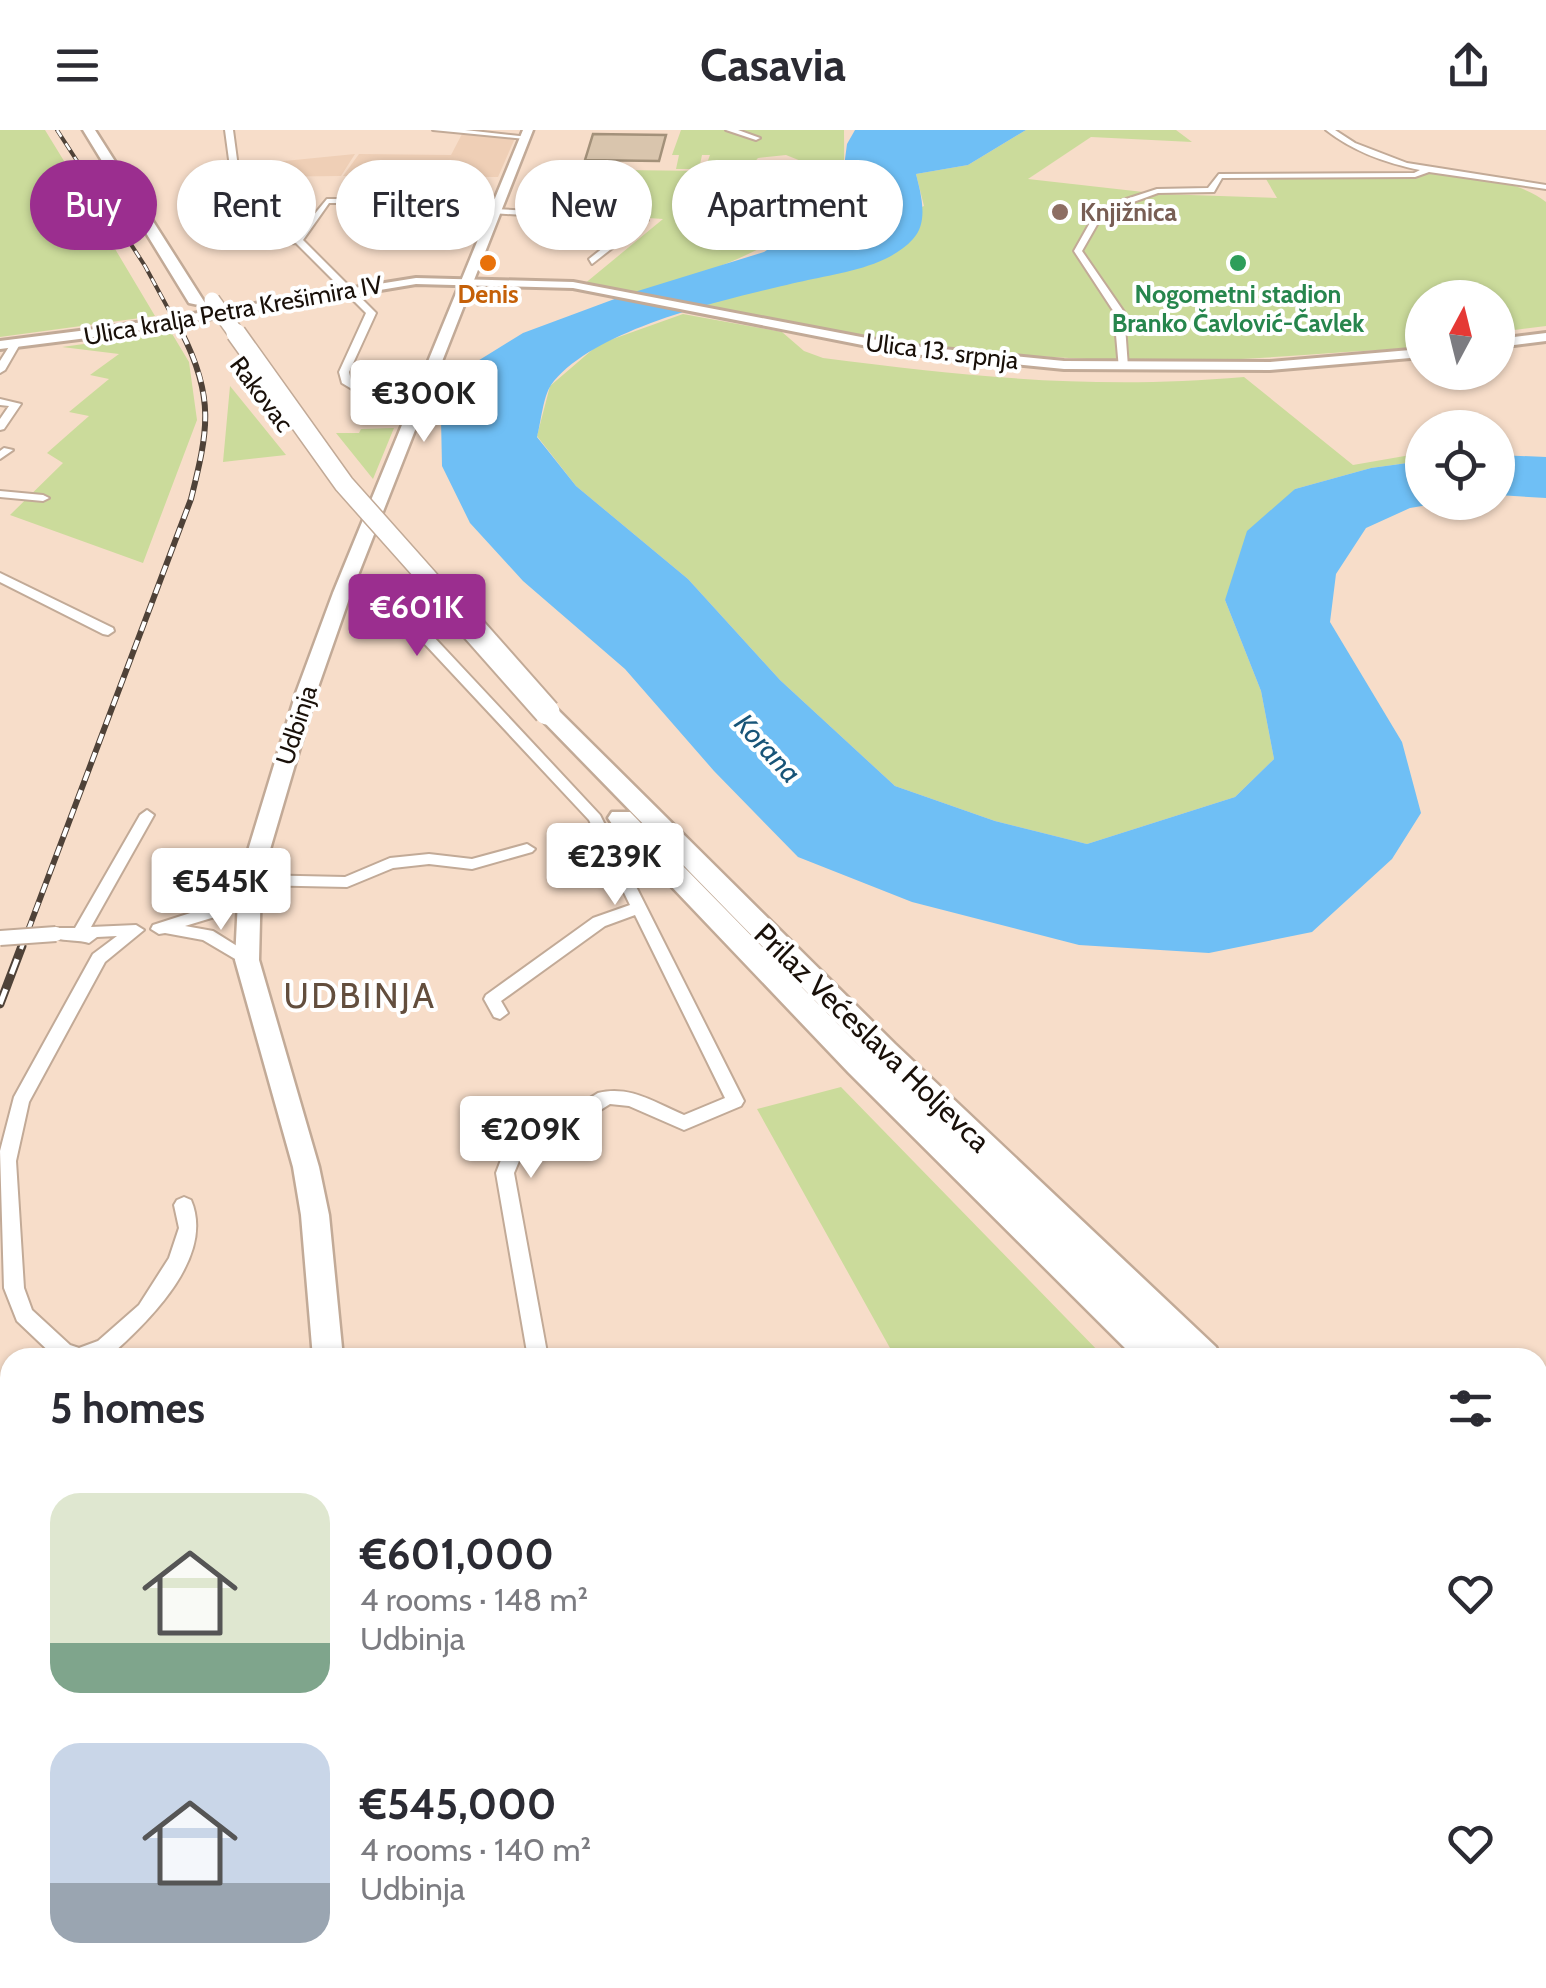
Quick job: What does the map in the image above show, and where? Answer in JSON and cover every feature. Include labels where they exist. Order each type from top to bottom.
[{"type":"highway","points":[[89,130],[205,302]]},
{"type":"highway","points":[[104,130],[205,302]]},
{"type":"highway","name":"Rakovac","points":[[205,302],[259,394],[379,548],[537,715]]},
{"type":"highway","name":"Prilaz Većeslava Holjevca","points":[[537,715],[1149,1348]]},
{"type":"highway","name":"Prilaz Većeslava Holjevca","points":[[872,1058],[1192,1348]]},
{"type":"main road","points":[[342,594],[526,134]]},
{"type":"main road","name":"Udbinja","points":[[327,1348],[309,1183],[247,960],[250,880],[306,693],[342,594]]},
{"type":"street","points":[[229,130],[233,160]]},
{"type":"street","points":[[437,130],[526,134]]},
{"type":"street","points":[[730,130],[756,138]]},
{"type":"street","points":[[1330,130],[1363,150],[1434,168],[1546,187]]},
{"type":"street","points":[[1123,366],[1119,312],[1078,251],[1099,214],[1157,191],[1211,190],[1219,176],[1416,174],[1434,168]]},
{"type":"street","points":[[316,217],[328,201],[496,206],[644,220],[592,262]]},
{"type":"street","points":[[308,250],[372,313],[344,372],[346,381],[357,389],[422,391]]},
{"type":"street","name":"Ulica kralja Petra Krešimira IV","points":[[0,345],[400,281],[466,282]]},
{"type":"street","name":"Ulica 13. srpnja","points":[[466,282],[586,288],[783,329],[935,353],[1123,366],[1270,366],[1405,354]]},
{"type":"street","points":[[1515,341],[1546,338]]},
{"type":"street","points":[[0,370],[15,344]]},
{"type":"street","points":[[0,402],[16,404],[0,426]]},
{"type":"street","points":[[0,494],[43,498]]},
{"type":"street","points":[[0,577],[108,630]]},
{"type":"street","points":[[342,594],[392,607],[412,622],[595,818],[735,1102],[684,1123],[626,1095],[614,1094],[598,1100],[511,1157],[505,1174],[536,1348]]},
{"type":"street","points":[[81,933],[147,815]]},
{"type":"street","points":[[159,929],[212,912],[250,880],[347,882],[390,863],[430,860],[472,864],[527,848]]},
{"type":"street","points":[[500,1013],[492,999],[599,922],[640,907]]},
{"type":"street","points":[[0,938],[159,929],[207,935],[247,960]]},
{"type":"street","points":[[60,1348],[24,1314],[14,1288],[6,1161],[20,1102],[99,958],[136,930]]},
{"type":"street","points":[[81,933],[95,941],[99,958]]},
{"type":"street","points":[[105,1348],[146,1311],[178,1261],[188,1228],[184,1205]]},
{"type":"shaded area","points":[[462,134],[515,138],[498,177],[495,160],[355,160],[359,154],[451,155]]},
{"type":"shaded area","points":[[355,154],[351,160],[336,160],[336,176],[316,176],[316,160],[295,160]]},
{"type":"green space","points":[[0,130],[45,130],[63,160],[30,160],[30,250],[116,250],[155,316],[0,337]]},
{"type":"green space","points":[[681,130],[844,130],[844,160],[798,160],[786,155],[756,160],[708,160],[710,155],[702,155],[701,160],[678,160],[679,155],[672,155]]},
{"type":"green space","points":[[1026,130],[1176,130],[1192,142],[1091,137],[1028,179],[1161,194],[1277,198],[1266,179],[1452,175],[1521,188],[1546,202],[1546,326],[1515,330],[1515,280],[1405,280],[1405,349],[1224,360],[1100,360],[985,352],[813,329],[700,308],[827,250],[903,250],[903,216],[924,206],[916,174],[968,165]]},
{"type":"green space","points":[[652,170],[672,171],[672,250],[757,250],[649,290],[624,293],[583,285],[625,250],[652,250],[652,228],[663,219],[652,218]]},
{"type":"green space","points":[[683,314],[782,332],[804,351],[823,358],[930,371],[1084,382],[1244,377],[1353,465],[1405,456],[1405,463],[1371,468],[1295,489],[1225,600],[1261,691],[1274,759],[1235,797],[1087,844],[995,821],[895,786],[780,680],[688,579],[576,486],[537,436],[550,386],[599,344]]},
{"type":"green space","points":[[171,332],[189,362],[197,420],[143,563],[10,515],[63,463],[47,453],[89,416],[69,412],[109,379],[90,375],[119,354],[62,347]]},
{"type":"green space","points":[[230,386],[286,455],[223,462]]},
{"type":"green space","points":[[394,428],[373,479],[336,433],[359,433],[361,429]]},
{"type":"green space","points":[[841,1087],[1095,1348],[890,1348],[757,1109]]},
{"type":"water","points":[[855,130],[1026,130],[968,165],[916,174],[921,224],[903,248],[903,160],[845,160],[847,144]]},
{"type":"water","name":"Korana","points":[[900,250],[850,271],[670,316],[600,346],[572,364],[551,385],[537,437],[576,486],[688,579],[780,680],[895,786],[995,821],[1087,844],[1235,797],[1274,759],[1261,691],[1225,600],[1247,531],[1295,489],[1371,468],[1405,463],[1405,510],[1366,528],[1336,574],[1330,622],[1402,742],[1421,813],[1392,859],[1312,932],[1209,953],[1079,945],[912,902],[798,857],[714,771],[625,669],[523,581],[470,523],[442,466],[441,419],[468,367],[523,333],[628,294],[764,252]]},
{"type":"water","points":[[1515,456],[1546,457],[1546,498],[1515,496]]},
{"type":"building","points":[[593,134],[666,135],[659,161],[585,160]]},
{"type":"railway","points":[[57,130],[145,266],[183,336]]},
{"type":"railway","points":[[21,949],[191,499],[204,434],[204,396],[182,333]]},
{"type":"railway","points":[[0,1004],[22,946]]},
{"type":"place","name":"Knjižnica","points":[[1060,212]]},
{"type":"place","name":"Denis","points":[[488,263]]},
{"type":"place","name":"Nogometni stadion Branko Čavlović-Čavlek","points":[[1238,263]]},
{"type":"district","name":"UDBINJA","points":[[360,996]]}]
